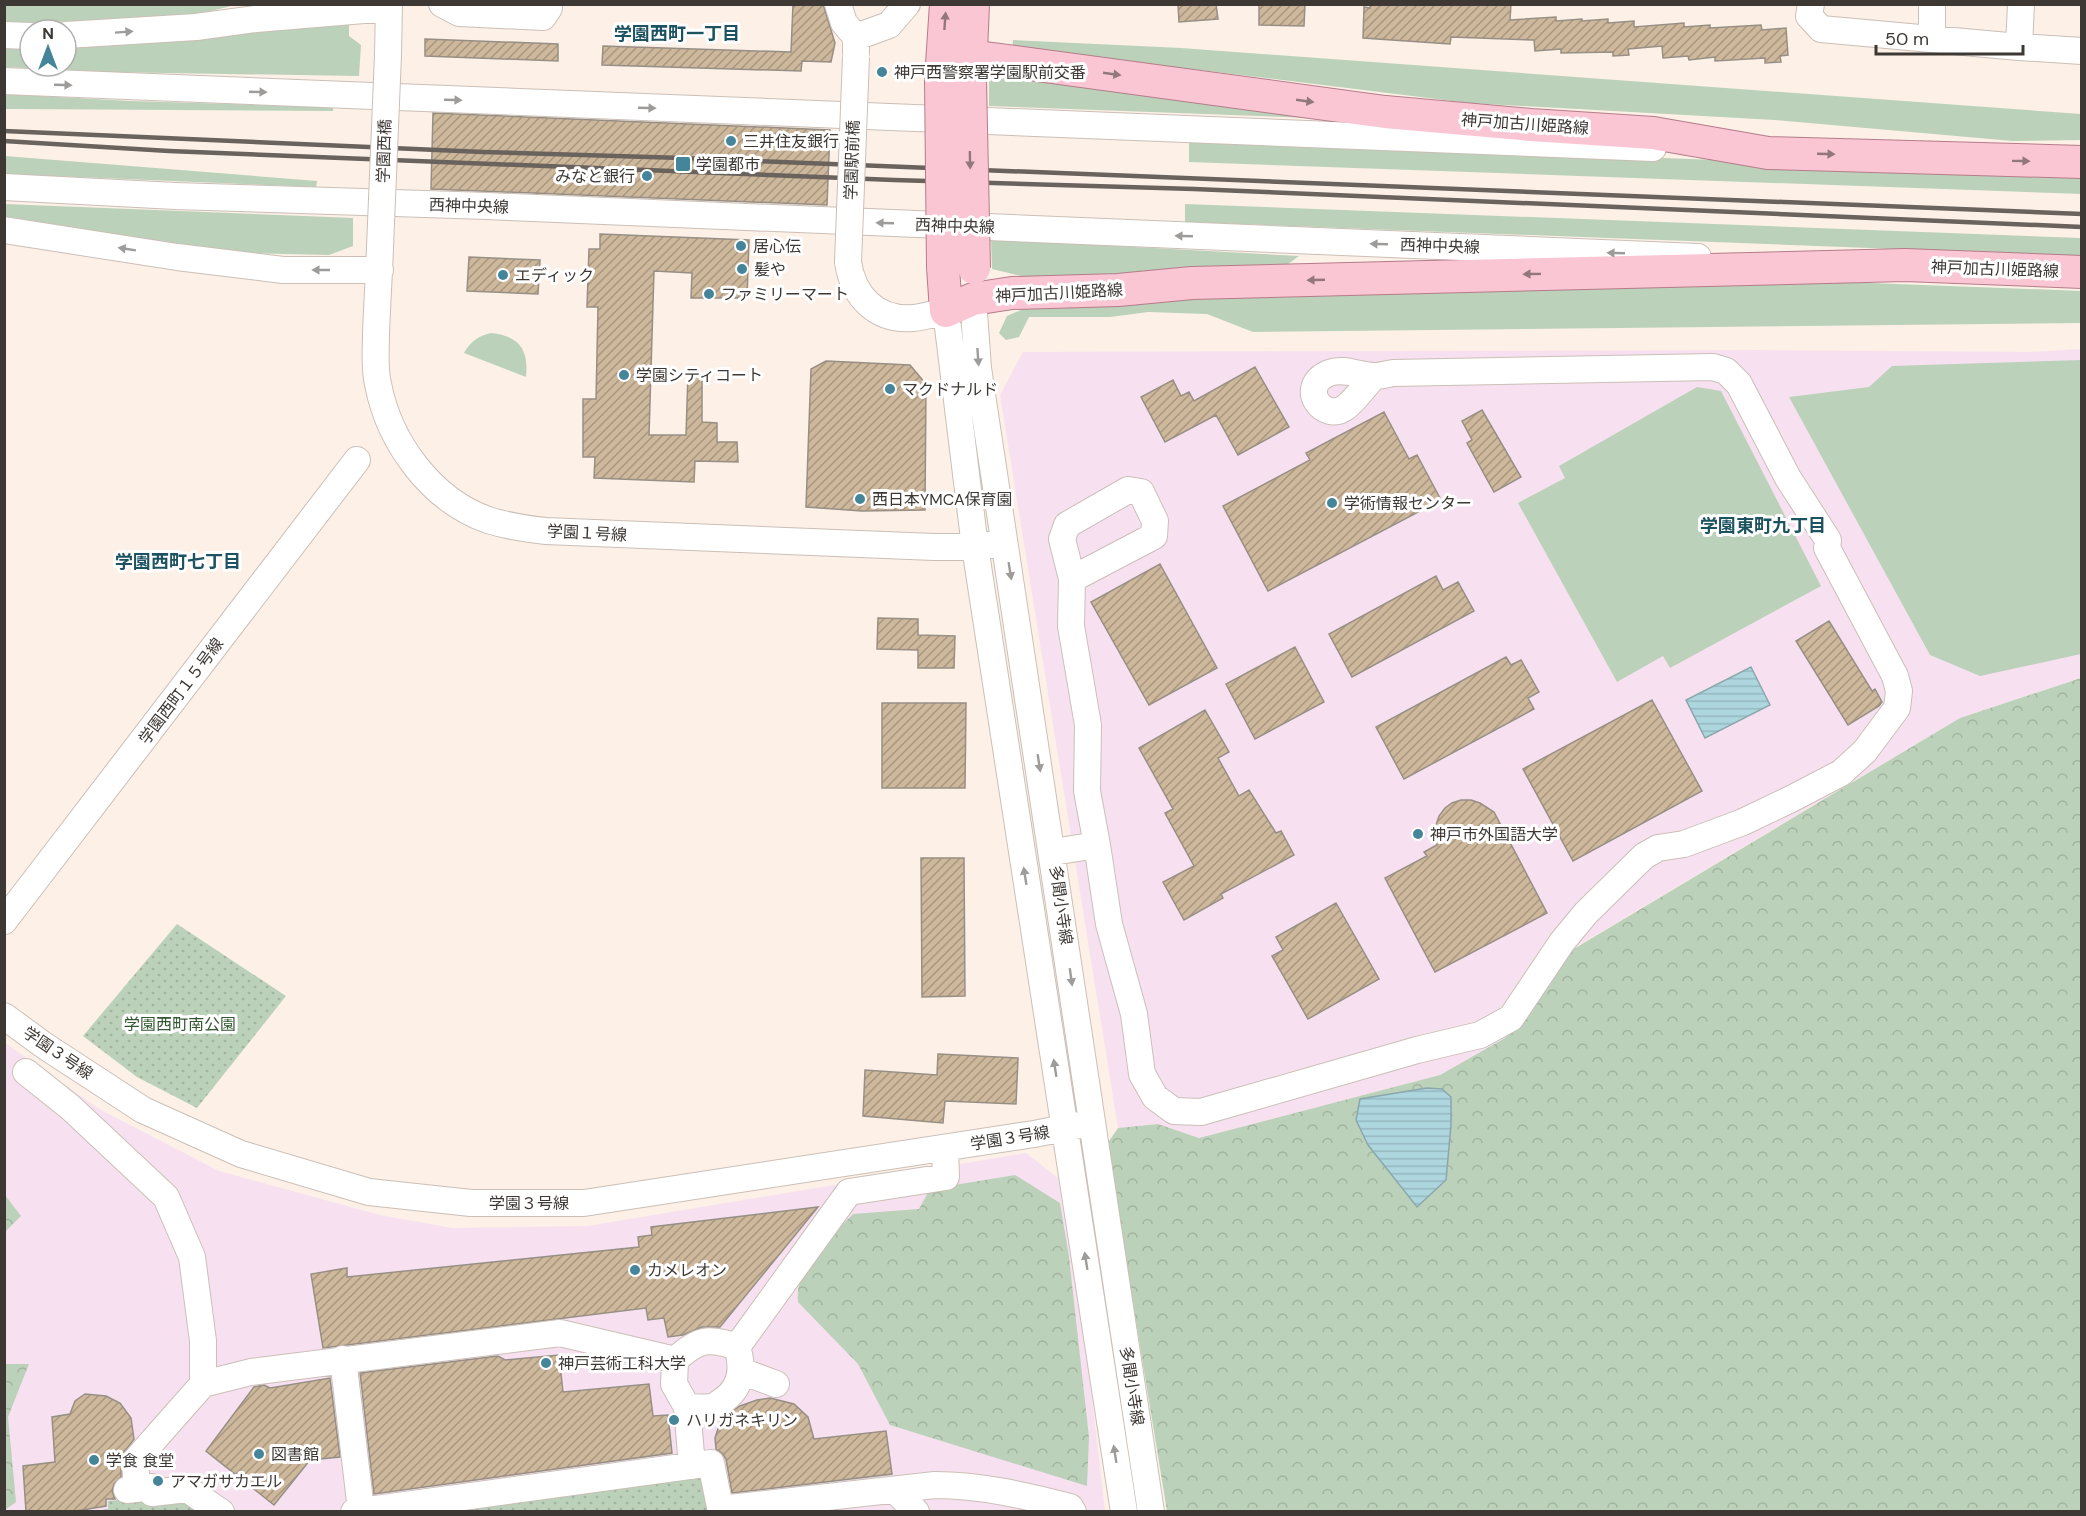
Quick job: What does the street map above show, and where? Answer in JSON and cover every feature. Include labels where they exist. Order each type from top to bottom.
[{"type":"main road","name":"神戸加古川姫路線","points":[[946,4],[960,72]]},
{"type":"main road","name":"神戸加古川姫路線","points":[[973,4],[960,72],[959,305],[1012,293],[1118,290],[1192,283],[1905,265],[2082,272]]},
{"type":"main road","name":"神戸加古川姫路線","points":[[960,72],[1531,125],[1653,133],[1768,153],[2082,162]]},
{"type":"street","points":[[442,4],[459,13],[543,17],[549,9],[549,4]]},
{"type":"street","points":[[838,4],[844,23],[856,47],[889,25],[907,4]]},
{"type":"street","points":[[1810,4],[1809,16],[1821,29],[2082,51]]},
{"type":"street","points":[[1932,4],[1932,39]]},
{"type":"street","points":[[2019,47],[2020,4]]},
{"type":"street","points":[[78,34],[196,27],[388,7]]},
{"type":"street","name":"学園西橋","points":[[380,259],[388,7]]},
{"type":"street","name":"学園駅前橋","points":[[856,47],[848,262],[855,290],[870,307],[882,314],[913,318],[959,305]]},
{"type":"street","points":[[4,81],[1768,153]]},
{"type":"street","name":"西神中央線","points":[[4,187],[175,196],[499,207],[1905,265]]},
{"type":"street","points":[[4,230],[177,257],[283,270],[380,259]]},
{"type":"street","name":"学園１号線","points":[[380,259],[377,383],[388,420],[400,445],[423,475],[469,511],[516,527],[546,531],[975,547],[1006,543]]},
{"type":"street","name":"多聞小寺線","points":[[959,305],[975,547],[1124,1512]]},
{"type":"street","name":"多聞小寺線","points":[[959,305],[978,368],[1006,543],[1151,1512]]},
{"type":"street","points":[[1072,579],[1071,626],[1088,725],[1087,792],[1109,924],[1134,1014],[1142,1074],[1155,1097],[1174,1112],[1201,1112],[1417,1050],[1480,1035],[1511,1018],[1562,942],[1586,913],[1644,856],[1658,848],[1684,844],[1743,822],[1841,773],[1864,751],[1897,708],[1899,691],[1895,676],[1827,548],[1828,540],[1788,478],[1738,384],[1726,371],[1713,367],[1607,368],[1405,373],[1374,376]]},
{"type":"street","name":"学園西町１５号線","points":[[4,921],[357,460]]},
{"type":"street","points":[[1053,852],[1097,845]]},
{"type":"street","name":"学園３号線","points":[[4,1016],[45,1046],[143,1110],[241,1154],[369,1192],[471,1203],[584,1203],[1064,1129],[1091,1122]]},
{"type":"street","points":[[26,1072],[70,1107],[166,1197],[192,1257],[203,1341],[203,1384]]},
{"type":"street","points":[[687,1407],[712,1407],[731,1395],[738,1385],[739,1359],[849,1192],[946,1177],[945,1148]]},
{"type":"street","points":[[221,1512],[187,1490],[152,1493],[152,1488],[131,1489],[135,1461],[203,1384],[251,1372],[560,1333],[675,1360]]},
{"type":"street","points":[[692,1466],[687,1407],[674,1384],[675,1360],[691,1345],[716,1340],[776,1384]]},
{"type":"street","points":[[343,1359],[358,1511],[711,1463],[720,1510],[935,1485],[968,1485],[1000,1502],[1071,1507],[1073,1512]]},
{"type":"street","points":[[895,1490],[916,1512]]},
{"type":"shaded area","name":"神戸市外国語大学","points":[[2081,349],[2081,678],[1960,718],[1572,949],[1505,1038],[1440,1075],[1199,1138],[1158,1124],[1118,1128],[1000,395],[1023,352],[1759,350],[2030,352]]},
{"type":"shaded area","name":"神戸芸術工科大学","points":[[4,1042],[99,1109],[219,1171],[380,1215],[452,1228],[587,1226],[1026,1153],[1067,1185],[1105,1511],[5,1511]]},
{"type":"green space","points":[[4,5],[235,5],[191,16],[78,21],[78,18],[18,18],[18,24],[5,23]]},
{"type":"green space","points":[[349,23],[349,36],[361,45],[359,76],[78,71],[78,44]]},
{"type":"green space","points":[[1013,40],[1181,48],[2081,114],[2081,140],[2013,141],[1775,120],[1469,103],[1200,70],[1012,51]]},
{"type":"green space","points":[[4,45],[18,46],[18,68],[5,67]]},
{"type":"green space","points":[[1007,69],[1312,118],[989,106],[989,81],[1007,78]]},
{"type":"green space","points":[[4,94],[130,101],[333,107],[333,111],[5,109]]},
{"type":"green space","points":[[1189,141],[2081,173],[2082,194],[1189,162]]},
{"type":"green space","points":[[5,156],[317,181],[316,187],[5,174]]},
{"type":"green space","points":[[4,204],[353,218],[353,246],[329,255],[249,253],[58,229],[5,219]]},
{"type":"green space","points":[[1185,204],[2081,238],[2081,256],[1185,222]]},
{"type":"green space","points":[[991,239],[1299,256],[1280,270],[1030,278],[992,269]]},
{"type":"green space","points":[[1768,279],[2082,291],[2081,323],[1253,332],[1207,314],[1148,312],[1110,317],[1029,317],[1019,337],[1006,340],[999,333],[1007,316],[1021,310],[1025,302],[1159,293]]},
{"type":"green space","points":[[491,333],[509,337],[520,346],[526,359],[526,377],[464,353],[475,340]]},
{"type":"green space","points":[[2081,360],[2081,654],[1980,676],[1930,655],[1789,397],[1869,387],[1892,366]]},
{"type":"green space","points":[[1697,387],[1721,391],[1821,586],[1670,668],[1663,656],[1617,682],[1518,503],[1565,478],[1559,466]]},
{"type":"green space","points":[[2081,678],[2081,1511],[1167,1511],[1107,1144],[1118,1128],[1158,1124],[1199,1138],[1440,1075],[1505,1038],[1572,950],[1960,718]],"holes":[[[1442,1089],[1451,1097],[1451,1125],[1417,1207],[1368,1145]]]},
{"type":"green space","name":"学園西町南公園","points":[[177,924],[286,996],[197,1108],[137,1077],[83,1036]]},
{"type":"green space","points":[[1015,1175],[1060,1203],[1069,1257],[1089,1437],[1087,1486],[890,1425],[858,1364],[798,1302],[798,1289],[808,1265],[824,1243],[853,1214],[919,1209],[930,1189]]},
{"type":"green space","points":[[5,1195],[21,1216],[4,1232]]},
{"type":"green space","points":[[4,1364],[29,1364],[8,1417],[16,1502],[5,1510]]},
{"type":"green space","points":[[711,1463],[719,1512],[364,1512]]},
{"type":"green space","points":[[187,1493],[211,1512],[89,1512],[108,1509],[108,1501]]},
{"type":"water","points":[[1751,667],[1770,705],[1705,738],[1686,700]]},
{"type":"water","points":[[1427,1088],[1442,1089],[1451,1097],[1451,1125],[1446,1180],[1417,1207],[1368,1145],[1356,1120],[1360,1099]]},
{"type":"building","points":[[793,4],[823,4],[835,43],[831,62],[802,61],[801,71],[602,65],[603,46],[791,52]]},
{"type":"building","points":[[1178,4],[1216,4],[1218,19],[1179,22]]},
{"type":"building","points":[[1259,4],[1305,4],[1304,26],[1259,25]]},
{"type":"building","points":[[1370,4],[1511,4],[1510,20],[1556,17],[1556,21],[1608,19],[1608,23],[1634,21],[1634,27],[1684,23],[1684,27],[1761,25],[1762,30],[1786,28],[1788,55],[1780,56],[1781,62],[1765,63],[1765,58],[1715,61],[1715,57],[1689,60],[1688,56],[1663,58],[1662,46],[1628,49],[1629,55],[1613,56],[1613,52],[1561,53],[1561,49],[1535,51],[1534,40],[1451,37],[1450,44],[1363,38],[1364,7],[1370,8]]},
{"type":"building","points":[[425,39],[558,44],[558,61],[425,56]]},
{"type":"building","points":[[433,113],[830,130],[827,205],[431,189]]},
{"type":"building","name":"学園シティコート","points":[[600,234],[749,240],[747,298],[691,298],[692,273],[654,271],[649,435],[686,435],[688,374],[702,375],[702,422],[717,423],[717,442],[737,442],[738,462],[695,461],[694,482],[594,478],[595,457],[583,457],[583,399],[596,399],[598,307],[587,307],[589,249],[600,249]]},
{"type":"building","name":"エディック","points":[[469,257],[540,260],[538,294],[467,291]]},
{"type":"building","points":[[826,361],[910,365],[926,384],[925,510],[862,511],[806,507],[811,369]]},
{"type":"building","points":[[1255,367],[1289,427],[1238,455],[1216,415],[1165,442],[1141,397],[1173,380],[1181,396],[1189,392],[1194,401]]},
{"type":"building","points":[[1482,410],[1521,477],[1494,492],[1467,443],[1472,440],[1462,421]]},
{"type":"building","name":"学術情報センター","points":[[1384,412],[1409,459],[1417,455],[1441,500],[1268,591],[1223,506],[1310,460],[1306,453]]},
{"type":"building","points":[[1160,564],[1217,668],[1149,705],[1091,602]]},
{"type":"building","points":[[1436,576],[1443,590],[1458,582],[1474,611],[1352,677],[1329,634]]},
{"type":"building","points":[[878,618],[918,619],[918,635],[955,636],[954,668],[918,668],[918,650],[877,649]]},
{"type":"building","points":[[1829,621],[1872,691],[1875,689],[1882,702],[1848,725],[1796,641]]},
{"type":"building","points":[[1295,647],[1324,702],[1255,739],[1226,684]]},
{"type":"building","points":[[1506,657],[1511,665],[1521,660],[1539,692],[1528,698],[1534,709],[1404,779],[1376,727]]},
{"type":"building","points":[[1652,700],[1702,791],[1573,861],[1523,769]]},
{"type":"building","points":[[882,703],[966,703],[965,788],[882,788]]},
{"type":"building","points":[[1205,710],[1229,752],[1218,758],[1239,796],[1249,790],[1276,833],[1281,831],[1294,855],[1221,894],[1223,898],[1184,920],[1163,882],[1194,866],[1165,813],[1173,809],[1139,748]]},
{"type":"building","points":[[1461,800],[1480,803],[1494,812],[1547,913],[1435,972],[1385,878],[1427,856],[1424,852],[1437,845],[1436,825],[1439,816],[1445,808]]},
{"type":"building","points":[[921,858],[964,858],[965,996],[922,997]]},
{"type":"building","points":[[1336,903],[1379,979],[1308,1019],[1272,956],[1283,950],[1276,937]]},
{"type":"building","points":[[938,1054],[1018,1058],[1016,1104],[945,1101],[943,1123],[863,1116],[865,1070],[937,1075]]},
{"type":"building","points":[[818,1207],[720,1327],[702,1327],[683,1335],[668,1337],[664,1318],[648,1320],[646,1308],[323,1348],[311,1274],[347,1268],[347,1277],[639,1247],[638,1237],[652,1235],[651,1227]]},
{"type":"building","points":[[559,1355],[563,1392],[649,1384],[653,1416],[668,1415],[672,1453],[374,1494],[360,1373],[498,1356],[505,1360]]},
{"type":"building","points":[[330,1378],[340,1457],[310,1460],[274,1505],[206,1451],[254,1387],[264,1385],[270,1388]]},
{"type":"building","points":[[85,1394],[106,1396],[120,1403],[131,1418],[134,1439],[121,1457],[121,1477],[114,1484],[112,1491],[115,1499],[106,1499],[106,1506],[70,1512],[26,1512],[23,1466],[55,1462],[52,1417],[70,1414],[75,1401]]},
{"type":"building","points":[[770,1398],[794,1404],[808,1417],[814,1439],[886,1431],[892,1474],[732,1493],[726,1459],[716,1449],[715,1438],[721,1419],[740,1406]]},
{"type":"railway","points":[[4,131],[483,152],[2082,214]]},
{"type":"railway","points":[[4,141],[169,151],[894,180],[1194,189],[2082,227]]},
{"type":"place","name":"神戸西警察署学園駅前交番","points":[[882,72]]},
{"type":"place","name":"三井住友銀行","points":[[731,141]]},
{"type":"place","name":"学園都市","points":[[683,164]]},
{"type":"place","name":"みなと銀行","points":[[647,176]]},
{"type":"place","name":"居心伝","points":[[741,246]]},
{"type":"place","name":"髪や","points":[[742,269]]},
{"type":"place","name":"エディック","points":[[503,275]]},
{"type":"place","name":"ファミリーマート","points":[[709,294]]},
{"type":"place","name":"学園シティコート","points":[[624,375]]},
{"type":"place","name":"マクドナルド","points":[[890,389]]},
{"type":"place","name":"西日本YMCA保育園","points":[[860,499]]},
{"type":"place","name":"学術情報センター","points":[[1332,503]]},
{"type":"place","name":"神戸市外国語大学","points":[[1418,834]]},
{"type":"place","name":"カメレオン","points":[[635,1270]]},
{"type":"place","name":"神戸芸術工科大学","points":[[546,1363]]},
{"type":"place","name":"ハリガネキリン","points":[[674,1420]]},
{"type":"place","name":"図書館","points":[[259,1454]]},
{"type":"place","name":"学食 食堂","points":[[94,1460]]},
{"type":"place","name":"アマガサカエル","points":[[158,1481]]},
{"type":"district","name":"学園西町一丁目","points":[[677,34]]},
{"type":"district","name":"学園東町九丁目","points":[[1763,526]]},
{"type":"district","name":"学園西町七丁目","points":[[178,562]]}]
